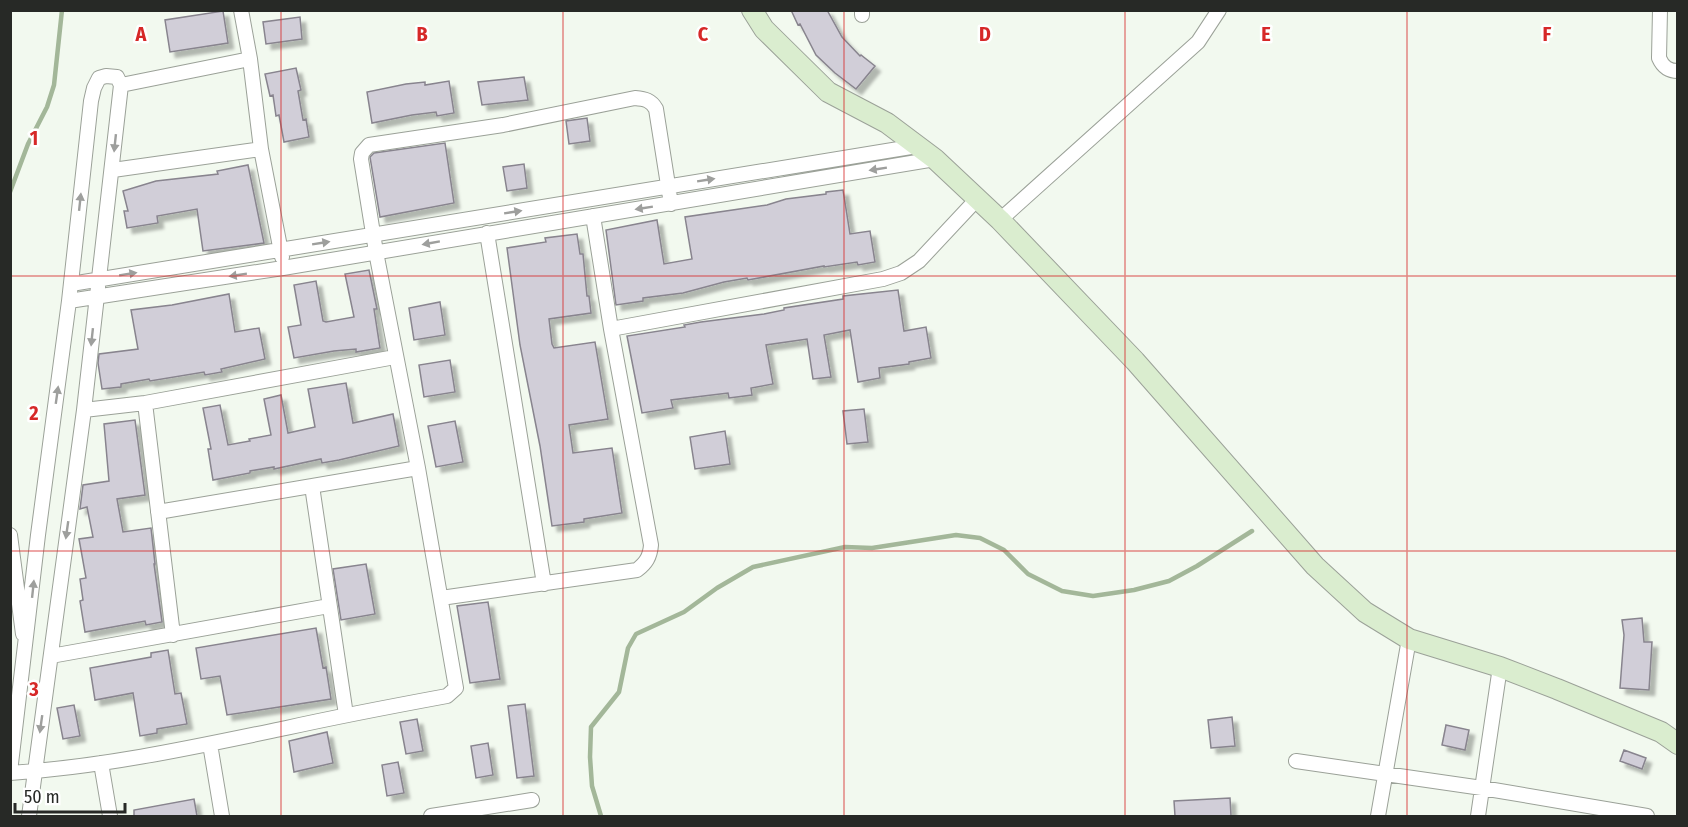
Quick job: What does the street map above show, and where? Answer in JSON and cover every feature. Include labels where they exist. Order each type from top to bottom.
[{"type":"street","points":[[241,10],[250,59],[261,149],[284,268]]},
{"type":"street","points":[[752,10],[765,29],[828,92],[887,123],[935,159],[1000,220],[1134,361],[1315,566],[1365,612],[1410,639],[1500,667],[1661,732],[1677,744]]},
{"type":"street","points":[[1000,220],[1198,42],[1220,10]]},
{"type":"street","points":[[1660,10],[1659,58],[1662,66],[1671,71],[1677,71]]},
{"type":"street","points":[[121,85],[250,59]]},
{"type":"street","points":[[29,816],[35,771],[51,656],[84,410],[113,170],[121,85],[117,77],[99,78],[93,88],[69,301],[10,772],[35,771],[101,764],[210,744],[447,696],[456,688],[361,159],[362,153],[369,145],[503,125],[635,98],[645,99],[653,103],[656,109],[671,204]]},
{"type":"street","points":[[70,284],[917,146]]},
{"type":"street","points":[[113,170],[261,149]]},
{"type":"street","points":[[69,301],[284,268],[935,159]]},
{"type":"street","points":[[611,329],[883,279],[901,273],[920,261],[977,199]]},
{"type":"street","points":[[441,598],[637,570],[645,565],[650,554],[651,545],[611,329],[593,216]]},
{"type":"street","points":[[488,233],[544,584]]},
{"type":"street","points":[[84,410],[145,403],[395,357]]},
{"type":"street","points":[[145,403],[173,635]]},
{"type":"street","points":[[158,512],[418,468]]},
{"type":"street","points":[[312,486],[346,715]]},
{"type":"street","points":[[10,535],[25,657]]},
{"type":"street","points":[[51,656],[329,606]]},
{"type":"street","points":[[1378,816],[1410,639]]},
{"type":"street","points":[[1478,816],[1500,667]]},
{"type":"street","points":[[210,744],[222,816]]},
{"type":"street","points":[[1296,761],[1482,788],[1583,811],[1647,816]]},
{"type":"street","points":[[101,764],[110,816]]},
{"type":"street","points":[[431,816],[463,814],[532,800]]},
{"type":"building","points":[[791,10],[827,10],[842,37],[860,56],[875,66],[856,89],[816,55]]},
{"type":"building","points":[[223,11],[228,43],[170,52],[165,20]]},
{"type":"building","points":[[300,17],[302,39],[266,44],[263,22]]},
{"type":"building","points":[[296,68],[301,90],[298,91],[303,120],[306,119],[309,137],[284,142],[279,115],[276,116],[273,95],[270,96],[265,74]]},
{"type":"building","points":[[524,77],[528,100],[482,105],[478,82]]},
{"type":"building","points":[[449,81],[454,113],[437,116],[436,112],[372,123],[367,92],[406,84],[425,82],[425,85]]},
{"type":"building","points":[[587,118],[590,141],[569,144],[566,121]]},
{"type":"building","points":[[445,143],[454,203],[380,217],[370,157],[374,153]]},
{"type":"building","points":[[524,164],[527,188],[507,191],[503,167]]},
{"type":"building","points":[[248,165],[264,243],[203,251],[197,209],[157,216],[158,223],[127,228],[124,211],[128,211],[123,191],[156,181],[218,174],[217,171]]},
{"type":"building","points":[[843,190],[850,234],[870,231],[875,262],[824,266],[748,280],[747,278],[616,305],[606,230],[657,220],[664,264],[692,259],[685,217],[767,205],[786,199]]},
{"type":"building","points":[[577,234],[580,254],[583,254],[591,313],[549,319],[552,344],[554,348],[595,342],[608,419],[569,425],[573,453],[612,448],[622,513],[584,519],[584,522],[552,526],[540,446],[520,345],[507,248],[546,242],[545,238]]},
{"type":"building","points":[[369,270],[377,309],[374,309],[380,348],[356,352],[356,349],[334,351],[294,358],[288,327],[301,325],[294,285],[316,281],[323,321],[354,317],[345,274]]},
{"type":"building","points":[[898,290],[904,331],[926,327],[931,358],[879,368],[880,378],[858,382],[850,330],[824,335],[831,377],[813,379],[807,339],[766,345],[773,384],[751,388],[752,395],[729,398],[728,393],[671,400],[673,408],[642,413],[627,336],[685,327],[684,325],[701,322],[764,314],[784,310],[784,308],[843,299],[843,296]]},
{"type":"building","points":[[229,294],[235,332],[259,328],[265,359],[221,369],[222,372],[205,375],[204,372],[150,381],[149,379],[121,384],[121,387],[102,389],[99,354],[138,349],[131,310]]},
{"type":"building","points":[[440,302],[445,335],[414,340],[409,308]]},
{"type":"building","points":[[450,360],[455,392],[424,397],[419,365]]},
{"type":"building","points":[[346,383],[353,423],[393,414],[399,446],[339,460],[322,463],[321,459],[213,480],[208,449],[211,449],[203,408],[220,405],[228,445],[271,435],[264,399],[281,395],[288,433],[315,427],[308,389]]},
{"type":"building","points":[[864,409],[868,442],[847,444],[843,411]]},
{"type":"building","points":[[135,420],[145,495],[117,499],[123,532],[151,528],[162,622],[146,625],[145,621],[85,632],[80,601],[83,600],[80,579],[86,578],[79,539],[93,537],[87,507],[80,509],[83,485],[109,481],[104,424]]},
{"type":"building","points":[[455,421],[463,462],[436,467],[428,426]]},
{"type":"building","points":[[725,431],[730,464],[695,469],[690,437]]},
{"type":"building","points":[[366,564],[375,614],[341,620],[333,569]]},
{"type":"building","points":[[488,602],[500,679],[470,683],[457,606]]},
{"type":"building","points":[[1642,618],[1644,642],[1652,642],[1649,690],[1620,688],[1624,635],[1622,620]]},
{"type":"building","points":[[316,628],[331,699],[227,715],[220,676],[201,679],[196,648]]},
{"type":"building","points":[[168,650],[175,694],[181,693],[187,724],[157,729],[157,733],[140,736],[133,693],[95,700],[90,668],[151,657],[151,653]]},
{"type":"building","points":[[525,704],[534,776],[517,778],[508,706]]},
{"type":"building","points":[[74,705],[80,736],[63,739],[57,708]]},
{"type":"building","points":[[1232,717],[1235,746],[1211,748],[1208,720]]},
{"type":"building","points":[[417,719],[423,751],[406,754],[400,722]]},
{"type":"building","points":[[1446,725],[1469,730],[1465,750],[1442,745]]},
{"type":"building","points":[[327,732],[333,763],[294,772],[289,741]]},
{"type":"building","points":[[488,743],[493,775],[476,778],[471,746]]},
{"type":"building","points":[[1624,750],[1646,758],[1642,769],[1620,761]]},
{"type":"building","points":[[398,762],[404,793],[387,796],[382,765]]},
{"type":"building","points":[[1230,798],[1231,816],[1175,816],[1174,801]]},
{"type":"building","points":[[194,799],[197,816],[134,816],[134,810]]},
{"type":"waterway","points":[[10,192],[28,144],[47,107],[54,85],[62,10]]},
{"type":"waterway","points":[[601,816],[592,786],[591,727],[619,692],[628,648],[636,634],[684,612],[717,588],[753,567],[845,547],[872,548],[956,535],[980,538],[1004,550],[1028,574],[1062,591],[1093,596],[1134,590],[1169,581],[1252,531]]}]
